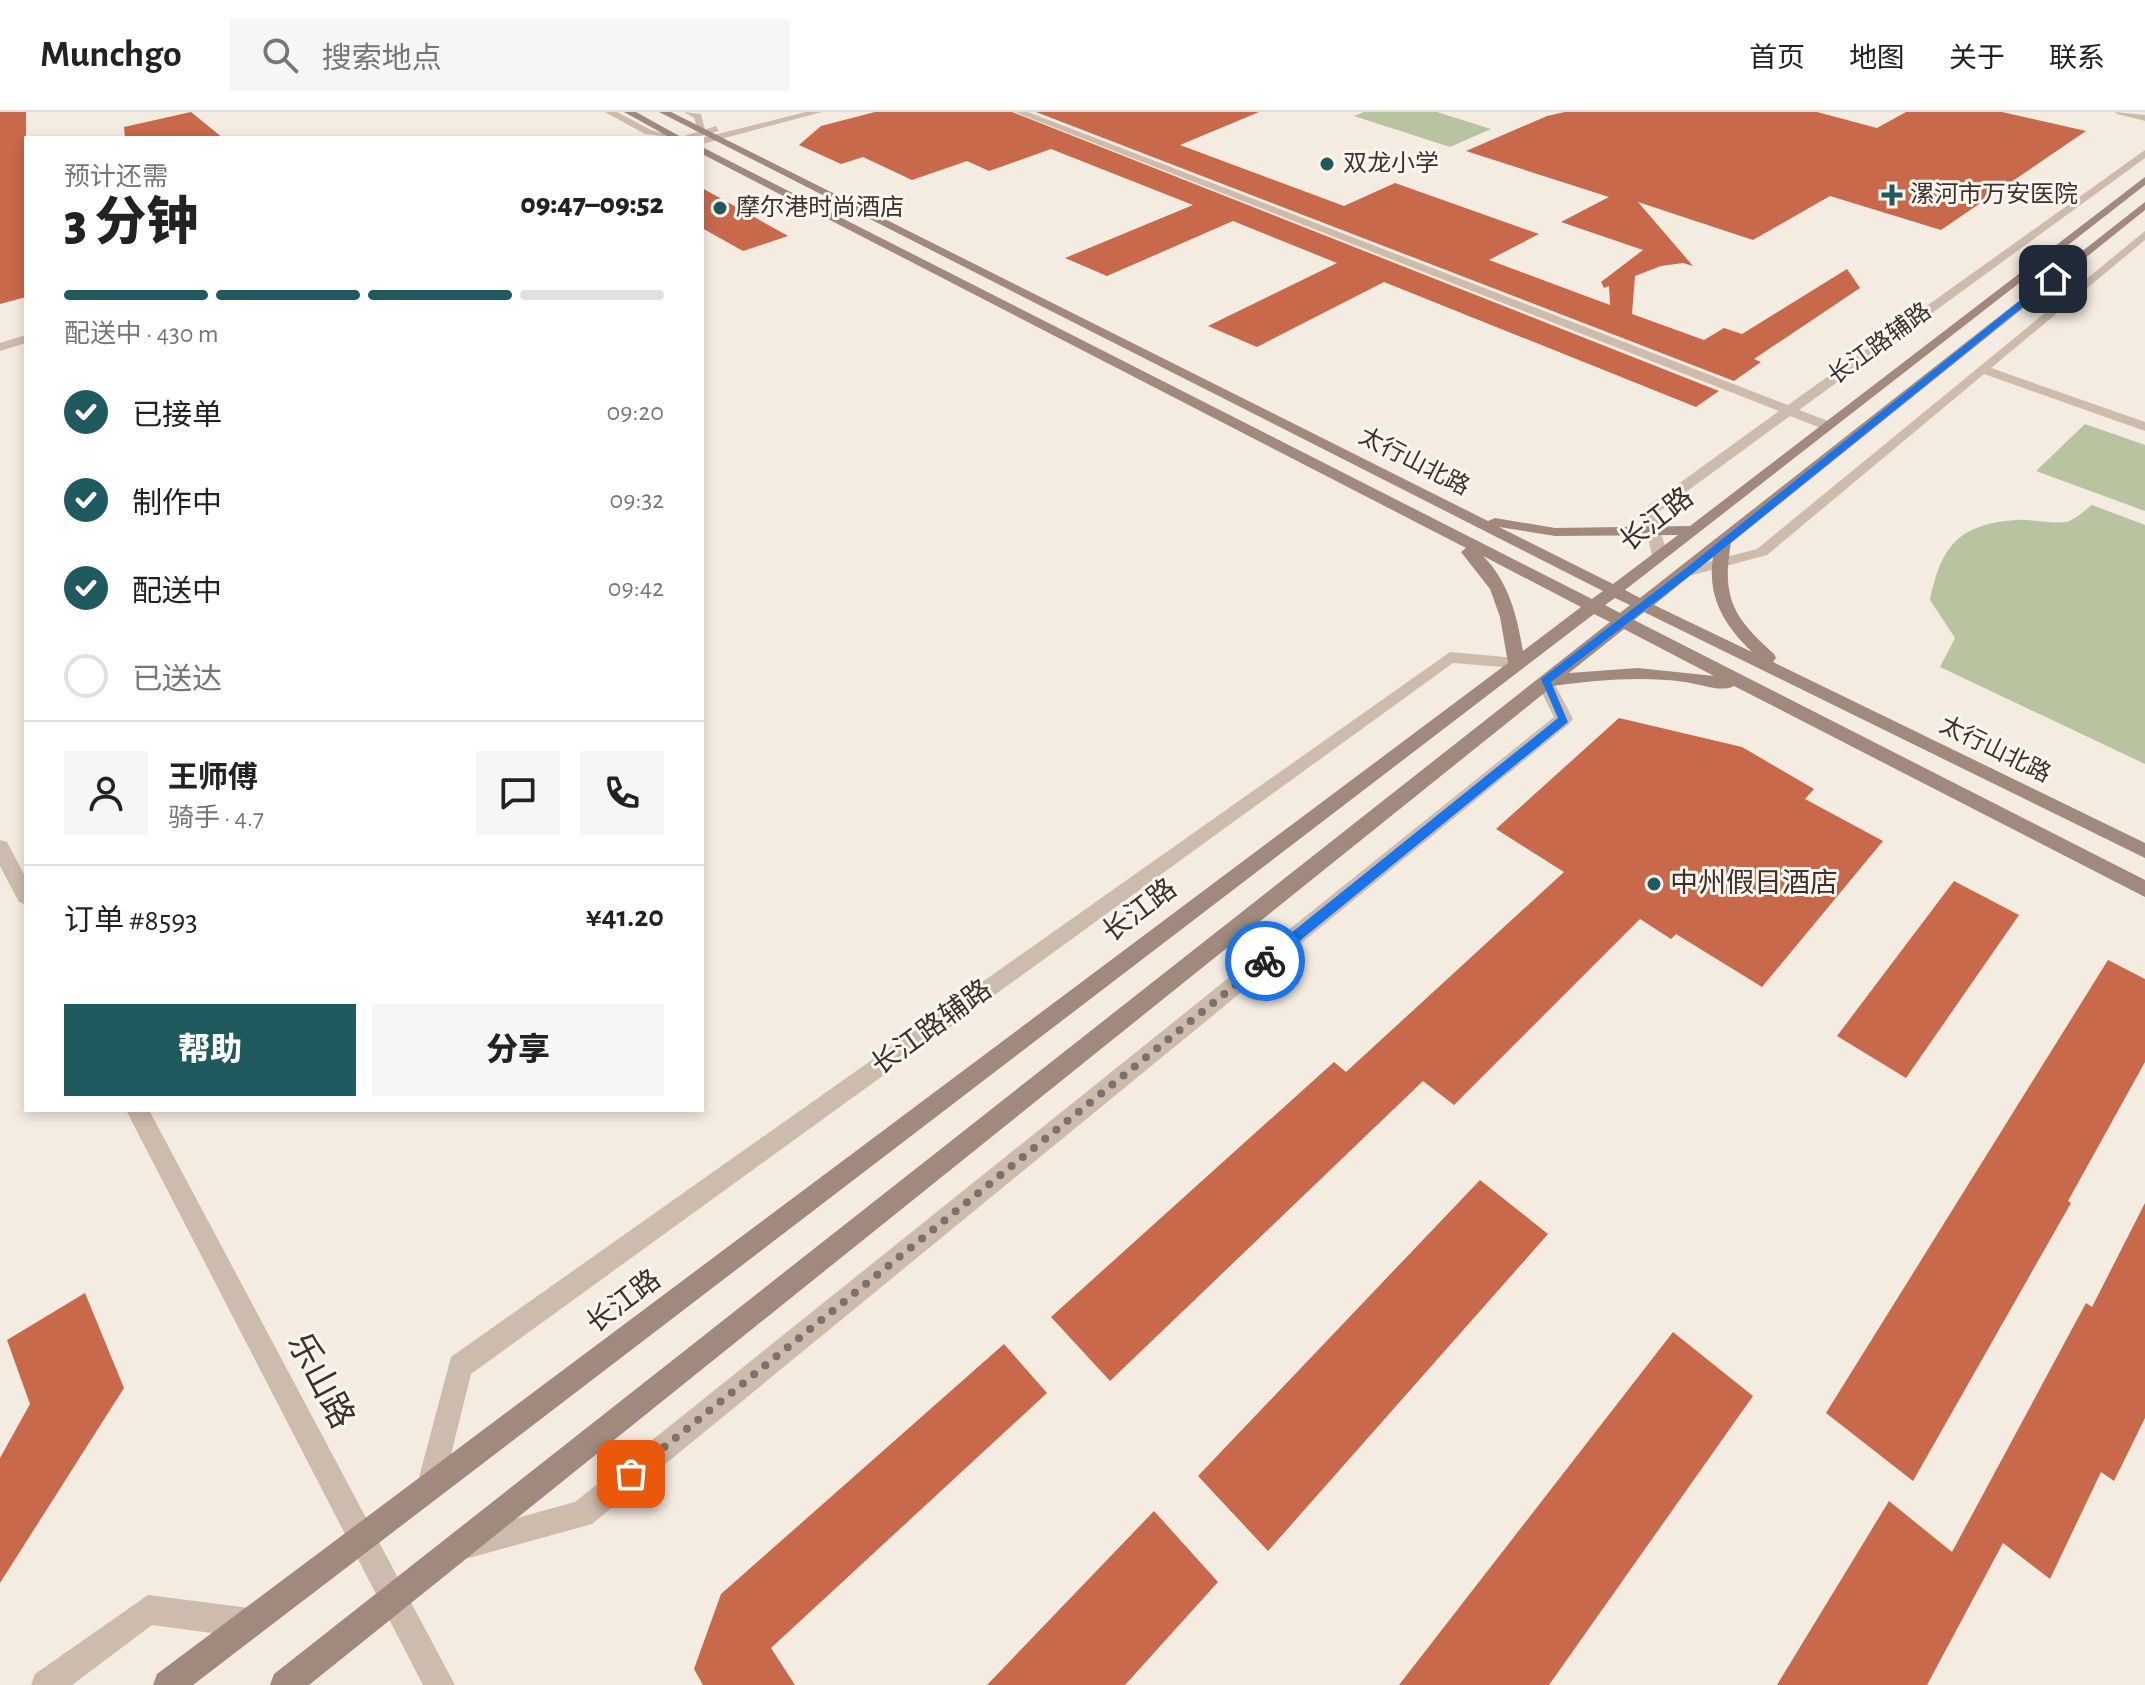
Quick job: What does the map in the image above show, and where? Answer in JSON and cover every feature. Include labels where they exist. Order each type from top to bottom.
[{"type":"main road","points":[[629,112],[675,136]]},
{"type":"main road","name":"太行山北路","points":[[664,112],[706,137],[1644,606],[2145,851]]},
{"type":"main road","name":"太行山北路","points":[[704,151],[2145,889]]},
{"type":"main road","name":"长江路","points":[[168,1685],[1694,530],[2145,180]]},
{"type":"main road","points":[[285,1685],[1545,681],[1689,571],[2145,205]]},
{"type":"main road","points":[[1473,519],[1555,532],[1694,530]]},
{"type":"main road","points":[[1444,532],[1487,566],[1507,604],[1516,663]]},
{"type":"main road","points":[[1723,543],[1717,588],[1732,625],[1785,674]]},
{"type":"main road","points":[[1545,681],[1614,672],[1689,674],[1763,693]]},
{"type":"street","points":[[610,112],[648,132],[669,136]]},
{"type":"street","points":[[689,112],[698,116],[706,137]]},
{"type":"street","points":[[706,137],[786,112]]},
{"type":"street","points":[[706,137],[817,112]]},
{"type":"street","points":[[1020,112],[1826,425]]},
{"type":"street","points":[[2120,112],[2145,118]]},
{"type":"street","name":"长江路辅路","points":[[1653,530],[1653,509],[2145,153]]},
{"type":"street","points":[[1689,571],[1762,552],[2145,234]]},
{"type":"street","points":[[0,336],[24,330]]},
{"type":"street","points":[[0,347],[24,340]]},
{"type":"street","points":[[1982,369],[2145,427]]},
{"type":"street","points":[[1653,530],[1660,555]]},
{"type":"street","name":"长江路辅路","points":[[431,1485],[460,1366],[1450,657],[1516,663]]},
{"type":"street","points":[[462,1546],[582,1514],[1564,719],[1545,681]]},
{"type":"street","points":[[0,847],[24,893]]},
{"type":"street","name":"乐山路","points":[[138,1112],[440,1685]]},
{"type":"street","points":[[46,1685],[148,1610],[249,1623]]},
{"type":"green space","points":[[1364,112],[1437,112],[1491,129],[1450,147],[1354,116]]},
{"type":"green space","points":[[2085,424],[2145,445],[2145,511],[2036,471]]},
{"type":"green space","points":[[2092,505],[2145,525],[2145,764],[1940,667],[1955,638],[1930,600],[1940,566],[1955,542],[1966,533],[1996,522],[2066,522]]},
{"type":"building","points":[[0,112],[26,112],[24,298],[0,304]]},
{"type":"building","points":[[191,112],[221,136],[125,136],[124,127]]},
{"type":"building","points":[[875,112],[1012,112],[1719,391],[1696,407],[1384,282],[1257,347],[1208,326],[1337,263],[1233,221],[1107,276],[1065,258],[1193,205],[1051,149],[989,171],[967,161],[912,180],[863,157],[841,164],[799,145],[821,126]]},
{"type":"building","points":[[1036,112],[1259,112],[1180,145],[1344,206],[1395,183],[1539,234],[1489,260],[1610,305],[1609,286],[1604,288],[1601,282],[1643,250],[1561,222],[1609,197],[1466,151],[1547,116],[1565,112],[1817,112],[1877,128],[1906,112],[2002,112],[2086,131],[1941,230],[1830,196],[1753,240],[1638,202],[1693,266],[1683,263],[1661,266],[1635,276],[1632,314],[1704,340],[1724,328],[1742,334],[1847,269],[1860,288],[1754,359],[1761,362],[1734,381]]},
{"type":"building","name":"摩尔港时尚酒店","points":[[704,189],[788,236],[743,251],[704,229]]},
{"type":"building","points":[[1619,718],[1742,747],[1814,789],[1805,799],[1883,841],[1762,987],[1676,934],[1671,939],[1640,919],[1454,1105],[1423,1081],[1110,1381],[1051,1317],[1334,1062],[1346,1072],[1564,872],[1496,829]]},
{"type":"building","points":[[1954,881],[2019,915],[1906,1078],[1837,1036]]},
{"type":"building","points":[[2108,960],[2145,979],[2145,1062],[2068,1201],[2071,1203],[1913,1481],[1826,1413]]},
{"type":"building","points":[[1480,1180],[1548,1234],[1268,1551],[1198,1476]]},
{"type":"building","points":[[2145,1203],[2145,1418],[2114,1481],[2101,1472],[2050,1579],[2003,1543],[1927,1685],[1777,1685],[1889,1501],[1952,1552],[2086,1303],[2092,1307]]},
{"type":"building","points":[[85,1293],[124,1388],[0,1583],[0,1458],[30,1404],[7,1340]]},
{"type":"building","points":[[1673,1332],[1753,1396],[1549,1685],[1399,1685]]},
{"type":"building","points":[[1004,1344],[1047,1393],[771,1648],[795,1685],[703,1685],[694,1669],[721,1594]]},
{"type":"building","points":[[1154,1511],[1218,1582],[1125,1685],[987,1685]]},
{"type":"way so far","points":[[631,1474],[1265,961]]},
{"type":"place","name":"双龙小学","points":[[1327,164]]},
{"type":"place","name":"漯河市万安医院","points":[[1892,195]]},
{"type":"place","name":"摩尔港时尚酒店","points":[[720,208]]},
{"type":"place","name":"中州假日酒店","points":[[1654,884]]},
{"type":"route","points":[[1265,961],[1564,719],[1545,681],[1689,571],[2053,279]]}]
